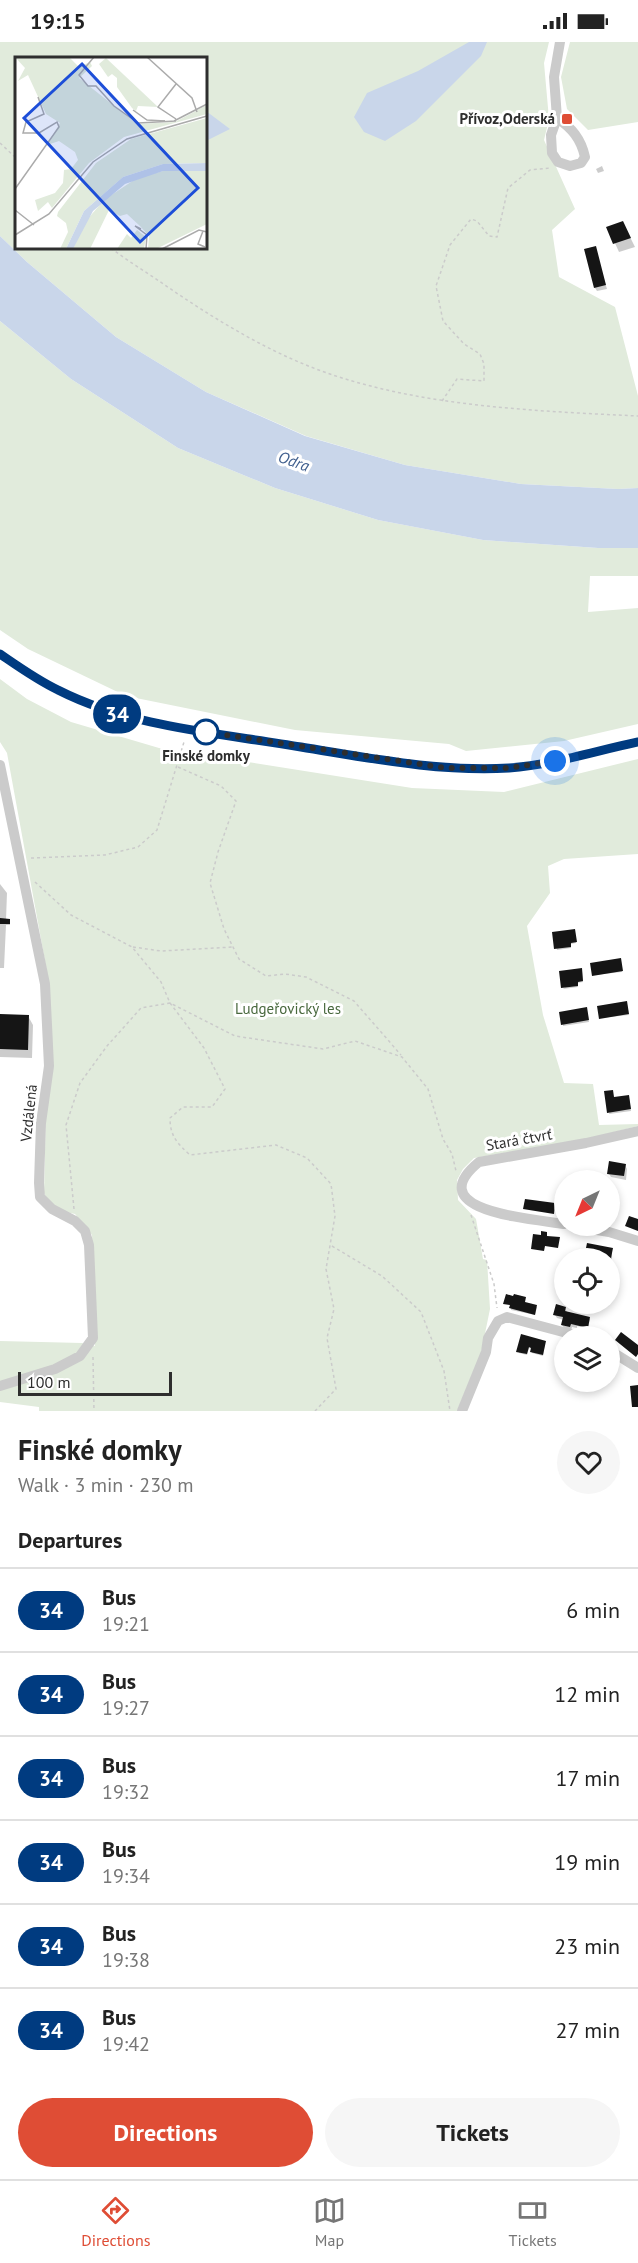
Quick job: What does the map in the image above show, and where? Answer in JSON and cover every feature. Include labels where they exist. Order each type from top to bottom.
[{"type":"street","points":[[557,118],[576,135],[585,157],[581,163],[563,164],[554,158],[551,147],[551,135],[557,118],[554,77],[560,42]]},
{"type":"street","points":[[0,654],[49,686],[92,705],[134,718],[187,729],[392,762],[454,769],[520,767],[638,742]]},
{"type":"street","name":"Vzdálená","points":[[0,765],[45,984],[49,1066],[41,1123],[40,1197],[52,1209],[75,1221]]},
{"type":"street","name":"Stará čtvrť","points":[[465,1197],[462,1183],[469,1171],[479,1162],[586,1143],[638,1131]]},
{"type":"street","points":[[465,1197],[470,1203],[485,1211],[554,1222]]},
{"type":"street","points":[[0,1386],[55,1369],[80,1356],[93,1338],[89,1245],[85,1231],[75,1221]]},
{"type":"street","points":[[620,1235],[638,1241]]},
{"type":"street","points":[[462,1411],[486,1353],[488,1338],[498,1321],[507,1317],[554,1330]]},
{"type":"street","points":[[620,1357],[638,1368]]},
{"type":"path","points":[[0,142],[15,157]]},
{"type":"path","points":[[442,401],[457,379],[484,381],[484,364],[480,354],[464,344],[443,321],[436,286],[450,245],[471,219],[477,221],[489,236],[497,237],[508,188],[530,170],[541,170],[563,164]]},
{"type":"path","points":[[112,249],[192,304],[287,357],[328,373],[442,401],[638,416]]},
{"type":"path","points":[[26,858],[105,855],[138,847],[157,830],[178,767],[187,729]]},
{"type":"path","points":[[178,767],[221,786],[236,801],[210,883],[225,929],[239,959],[266,976],[285,974],[306,977],[354,1001],[428,1089],[442,1139],[452,1155],[458,1175]]},
{"type":"path","points":[[23,871],[71,915],[132,947],[161,951],[233,947]]},
{"type":"path","points":[[132,947],[161,982],[170,1003],[204,1048],[225,1089],[212,1107],[183,1107],[170,1118],[170,1131],[176,1142],[190,1155],[276,1145],[307,1158],[331,1184],[335,1216],[326,1269],[334,1309],[327,1338],[336,1389],[315,1411]]},
{"type":"path","points":[[75,1221],[66,1125],[80,1083],[107,1046],[141,1008],[170,1003],[235,1036],[323,1049],[355,1041],[402,1057]]},
{"type":"path","points":[[465,1197],[494,1284],[498,1321]]},
{"type":"path","points":[[330,1245],[382,1276],[421,1312],[444,1371],[450,1411]]},
{"type":"path","points":[[93,1338],[94,1411]]},
{"type":"green space","points":[[0,42],[549,42],[544,63],[549,119],[544,140],[575,209],[552,230],[559,277],[615,307],[638,396],[638,488],[521,484],[405,465],[306,436],[206,392],[116,337],[27,262],[0,236]]},
{"type":"green space","points":[[570,42],[638,42],[638,122],[588,130],[567,109],[561,77]]},
{"type":"green space","points":[[0,321],[71,379],[178,448],[275,488],[378,520],[483,540],[598,548],[638,548],[638,576],[590,576],[588,612],[638,608],[638,724],[564,741],[466,751],[449,744],[295,730],[126,696],[28,649],[0,630]]},
{"type":"green space","name":"Ludgeřovický les","points":[[0,679],[27,699],[71,722],[159,748],[412,788],[504,792],[638,759],[638,854],[564,859],[548,866],[550,893],[527,926],[543,1015],[564,1083],[593,1084],[599,1125],[638,1124],[638,1126],[586,1139],[474,1158],[463,1169],[457,1180],[458,1200],[476,1219],[483,1259],[487,1260],[490,1309],[481,1353],[457,1411],[39,1411],[39,1407],[0,1402],[0,1341],[82,1343],[95,1346],[92,1235],[75,1214],[52,1209],[44,1193],[49,983],[7,753],[0,742]]},
{"type":"water","points":[[469,42],[487,42],[481,56],[416,121],[385,141],[364,132],[354,117],[367,93],[418,71]]},
{"type":"water","points":[[207,112],[230,129],[207,140]]},
{"type":"water","name":"Odra","points":[[0,236],[27,262],[116,337],[206,392],[305,436],[405,465],[521,484],[638,488],[638,548],[598,548],[483,540],[378,520],[275,488],[178,448],[71,379],[0,321]]},
{"type":"building","points":[[623,221],[631,238],[613,244],[606,227]]},
{"type":"building","points":[[596,246],[606,285],[594,288],[584,249]]},
{"type":"building","points":[[0,918],[10,919],[10,924],[0,924]]},
{"type":"building","points":[[575,929],[577,942],[571,943],[571,947],[554,949],[552,932]]},
{"type":"building","points":[[621,958],[623,971],[592,976],[590,963]]},
{"type":"building","points":[[582,968],[583,981],[578,982],[578,986],[561,988],[559,971]]},
{"type":"building","points":[[627,1001],[629,1014],[599,1019],[597,1006]]},
{"type":"building","points":[[587,1007],[589,1020],[561,1025],[559,1012]]},
{"type":"building","points":[[0,1014],[29,1015],[28,1050],[0,1049]]},
{"type":"building","points":[[613,1090],[614,1097],[629,1095],[631,1109],[607,1113],[604,1091]]},
{"type":"building","points":[[609,1161],[626,1164],[624,1176],[620,1176],[620,1170],[608,1170]]},
{"type":"building","points":[[525,1199],[554,1203],[554,1214],[523,1209]]},
{"type":"building","points":[[629,1216],[638,1219],[638,1231],[625,1226]]},
{"type":"building","points":[[541,1231],[547,1232],[547,1236],[560,1237],[558,1248],[545,1246],[544,1251],[531,1249],[533,1234],[541,1235]]},
{"type":"building","points":[[587,1243],[613,1248],[586,1248]]},
{"type":"building","points":[[506,1294],[526,1297],[525,1302],[537,1305],[535,1315],[509,1308],[510,1305],[503,1304]]},
{"type":"building","points":[[554,1311],[554,1314],[578,1314],[590,1317],[588,1326],[571,1324],[566,1326],[561,1325],[563,1317],[553,1315]]},
{"type":"building","points":[[620,1333],[638,1345],[636,1357],[620,1344]]},
{"type":"building","points":[[521,1334],[546,1341],[543,1355],[530,1352],[529,1347],[527,1354],[516,1352]]},
{"type":"building","points":[[638,1385],[638,1407],[632,1407],[630,1386]]},
{"type":"bus line","name":"34","points":[[0,654],[58,690],[123,716],[192,730],[407,764],[454,769],[520,767],[638,742]]},
{"type":"place","name":"Přívoz,Oderská","points":[[567,119]]},
{"type":"place","name":"Finské domky","points":[[206,732]]},
{"type":"route","points":[[206,732],[392,762],[446,768],[509,768],[555,761]]}]
